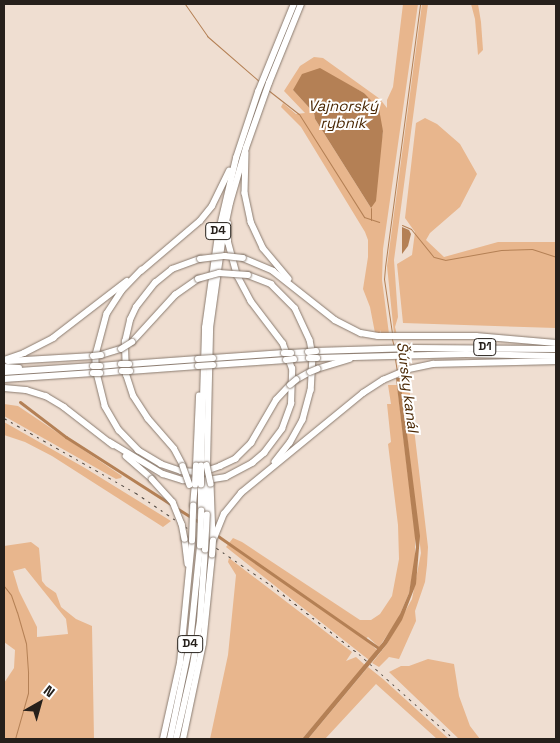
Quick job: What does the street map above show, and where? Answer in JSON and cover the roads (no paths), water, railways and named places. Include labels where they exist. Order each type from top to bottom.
[{"type":"highway","name":"D4","points":[[201,465],[211,320],[230,203],[246,148],[264,97],[266,81],[294,4]]},
{"type":"highway","name":"D4","points":[[176,739],[194,658],[203,548],[201,511],[202,381],[207,305],[212,270],[224,202],[236,158],[258,92],[266,81],[301,4]]},
{"type":"highway","points":[[246,148],[245,193],[251,222],[263,248],[297,288]]},
{"type":"highway","points":[[4,361],[53,338],[142,270],[200,221],[212,206],[236,158]]},
{"type":"highway","points":[[110,442],[163,474],[183,480],[201,481],[226,477],[252,463],[264,454],[282,429],[291,404],[292,369],[283,344],[251,302],[236,276],[228,243],[230,203]]},
{"type":"highway","points":[[201,485],[183,466],[174,449],[148,419],[133,396],[126,375],[125,342],[130,320],[144,295],[172,269],[200,259],[225,256],[243,258],[273,271],[297,288],[335,320],[371,336],[476,336],[556,343]]},
{"type":"highway","points":[[142,270],[122,291],[107,314],[96,355],[96,369],[105,406],[119,430],[138,450],[161,464],[181,472],[203,472],[235,459],[246,448],[276,400],[296,380],[317,368],[338,362],[374,356]]},
{"type":"highway","points":[[4,361],[93,356],[121,349],[132,342],[176,294],[186,285],[198,279],[219,273],[248,275],[271,284],[295,308],[310,340],[313,356],[311,390],[303,420],[290,443],[262,476]]},
{"type":"highway","name":"D1","points":[[316,355],[372,349],[556,349]]},
{"type":"highway","name":"D1","points":[[4,381],[100,369],[213,361],[291,352],[308,355],[374,356],[556,356]]},
{"type":"highway","name":"D1","points":[[213,361],[286,360],[308,355]]},
{"type":"highway","points":[[213,541],[219,524],[236,498],[375,384],[393,375],[418,367],[440,363],[556,361]]},
{"type":"highway","points":[[4,367],[41,370]]},
{"type":"highway","name":"D1","points":[[4,372],[93,370]]},
{"type":"highway","points":[[4,388],[26,390],[46,396],[64,407],[110,442],[152,479],[173,502],[180,516],[185,539],[189,578]]},
{"type":"highway","points":[[163,739],[180,664],[189,578],[193,506],[201,485],[201,465]]},
{"type":"highway","name":"D4","points":[[170,739],[190,643],[209,517],[201,485]]},
{"type":"highway","points":[[183,738],[203,644],[213,541],[209,517]]},
{"type":"water","name":"Vajnorský rybník","points":[[320,68],[364,93],[379,109],[383,131],[376,201],[371,208],[315,119],[314,113],[293,90],[302,74]]},
{"type":"water","points":[[402,227],[409,230],[411,234],[408,246],[402,254]]},
{"type":"water","points":[[396,378],[400,378],[420,536],[416,584],[402,620],[387,644],[308,739],[302,739],[383,642],[400,614],[409,593],[416,547]]},
{"type":"waterway","points":[[185,4],[207,36],[260,82]]},
{"type":"waterway","name":"Šúrsky kanál","points":[[392,333],[384,279],[385,267],[420,4]]},
{"type":"waterway","points":[[268,90],[299,114],[364,217],[379,222]]},
{"type":"waterway","points":[[371,208],[371,220]]},
{"type":"waterway","points":[[402,225],[411,229],[434,257],[445,260],[501,250],[532,249],[556,257]]},
{"type":"waterway","name":"Šúrsky kanál","points":[[392,339],[394,347]]},
{"type":"waterway","name":"Šúrsky kanál","points":[[395,359],[397,372]]},
{"type":"waterway","points":[[20,402],[66,437],[172,505]]},
{"type":"waterway","points":[[178,509],[200,523]]},
{"type":"waterway","points":[[215,534],[380,649]]},
{"type":"waterway","points":[[4,586],[11,595],[26,643],[28,693],[15,739]]},
{"type":"railway","points":[[4,418],[136,493],[271,585],[359,654],[454,739]]}]
